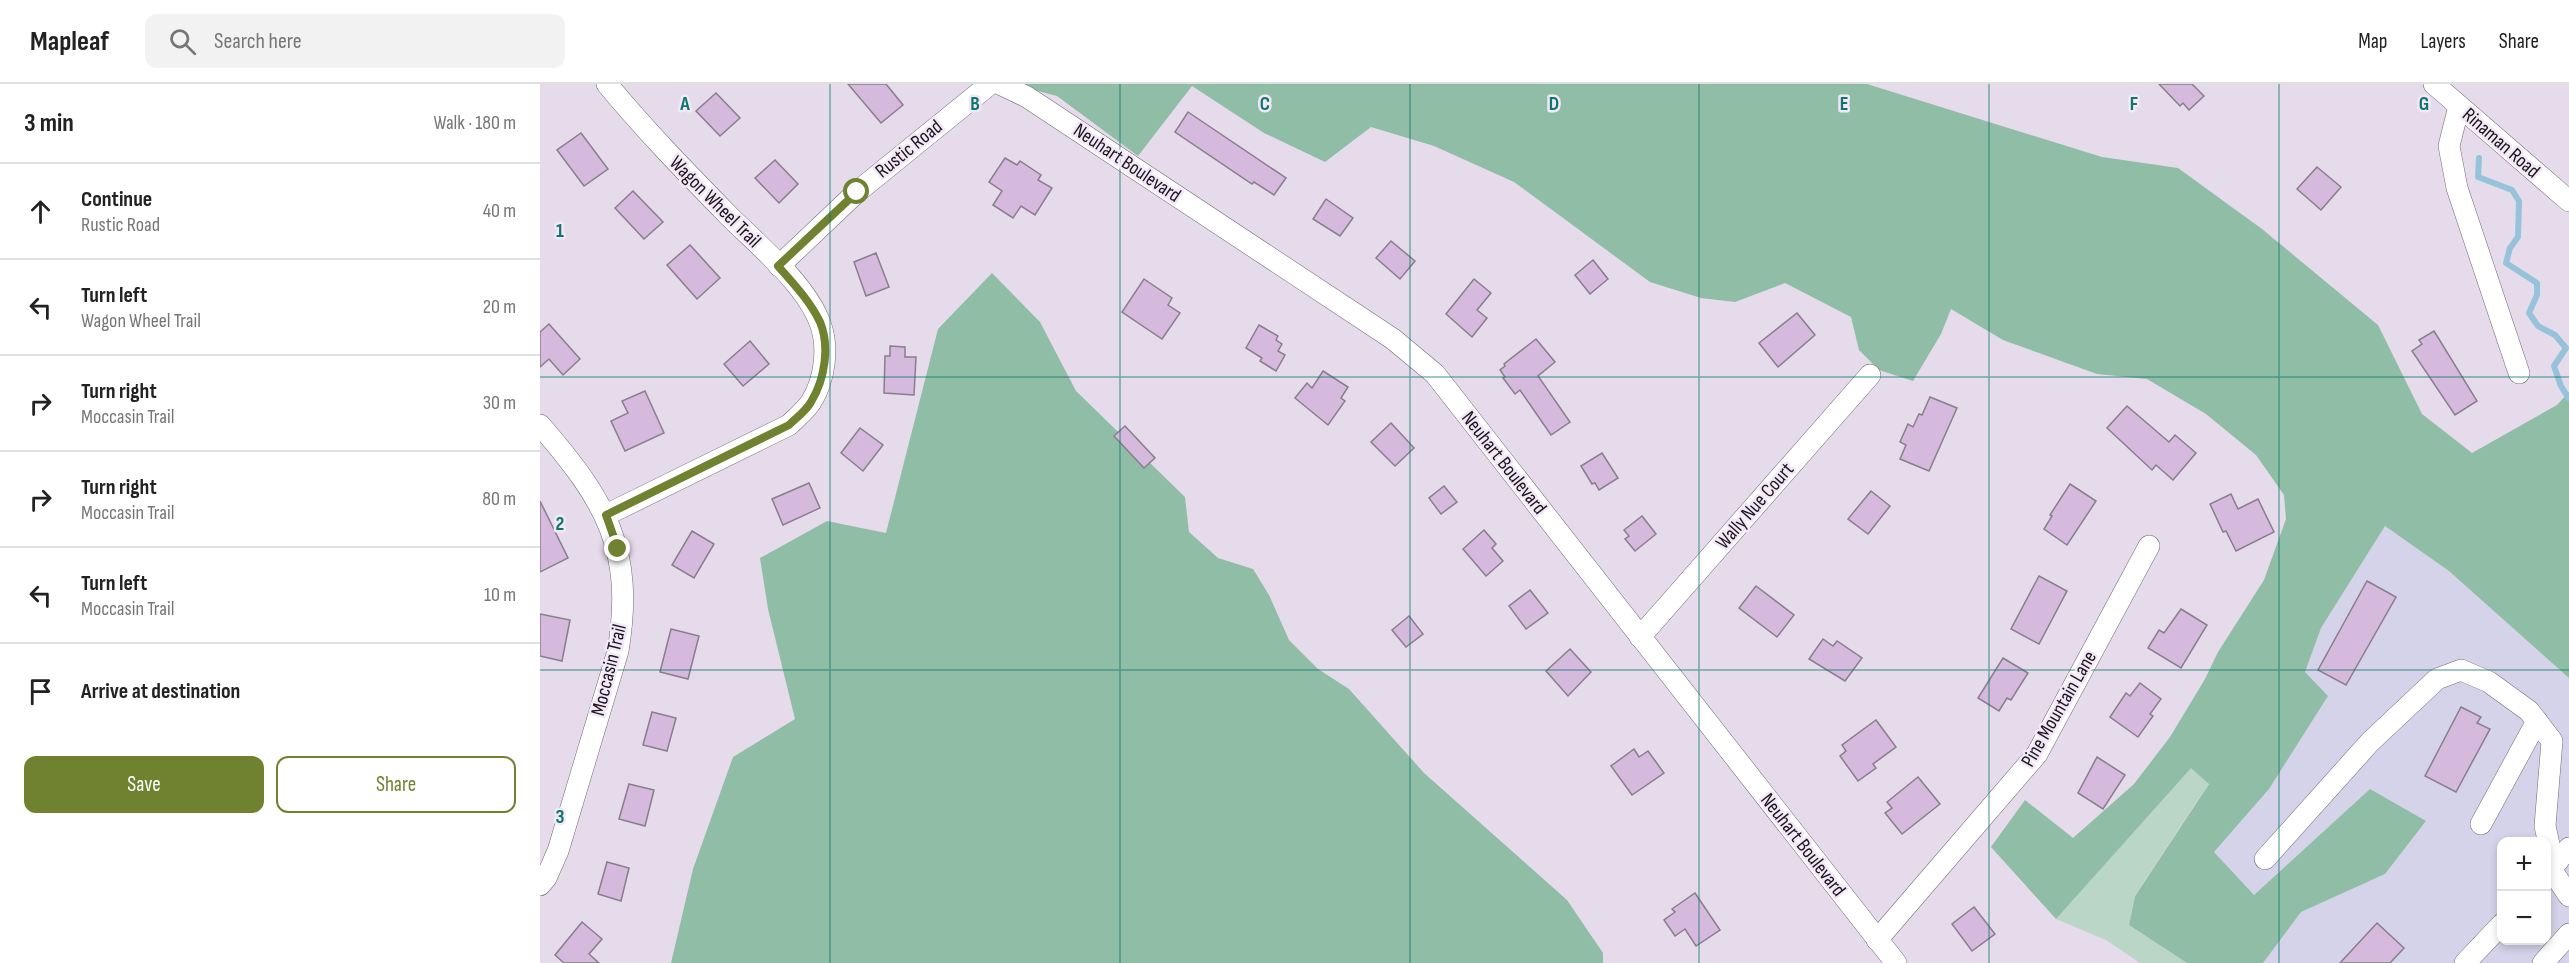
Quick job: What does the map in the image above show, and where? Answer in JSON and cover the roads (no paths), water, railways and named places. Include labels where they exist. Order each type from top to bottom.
[{"type":"street","name":"Wagon Wheel Trail","points":[[606,515],[789,425],[811,402],[823,368],[826,346],[820,322],[803,295],[778,266],[649,135],[607,84]]},
{"type":"street","name":"Rustic Road","points":[[778,266],[857,192],[990,84]]},
{"type":"street","name":"Neuhart Boulevard","points":[[1000,84],[1037,103],[1415,355],[1435,374],[1896,963]]},
{"type":"street","name":"Rinaman Road","points":[[2434,84],[2569,201]]},
{"type":"street","points":[[2458,106],[2450,146],[2457,188],[2519,373]]},
{"type":"street","name":"Wally Nue Court","points":[[1640,637],[1870,375]]},
{"type":"street","name":"Moccasin Trail","points":[[540,425],[576,466],[606,515],[618,549],[623,584],[623,620],[618,651],[558,851],[546,878],[540,885]]},
{"type":"street","name":"Pine Mountain Lane","points":[[1877,940],[2037,754],[2149,546]]},
{"type":"street","points":[[2265,859],[2370,742],[2437,679],[2461,669],[2489,681],[2529,711],[2552,741],[2545,826],[2550,849],[2569,896]]},
{"type":"street","points":[[2481,824],[2536,721]]},
{"type":"street","points":[[2465,963],[2497,929]]},
{"type":"street","points":[[2543,963],[2569,934]]},
{"type":"waterway","points":[[2479,158],[2478,177],[2512,190],[2519,201],[2518,237],[2510,248],[2506,263],[2537,283],[2537,295],[2529,313],[2538,326],[2555,335],[2566,348],[2554,366],[2561,386],[2569,399]]}]
